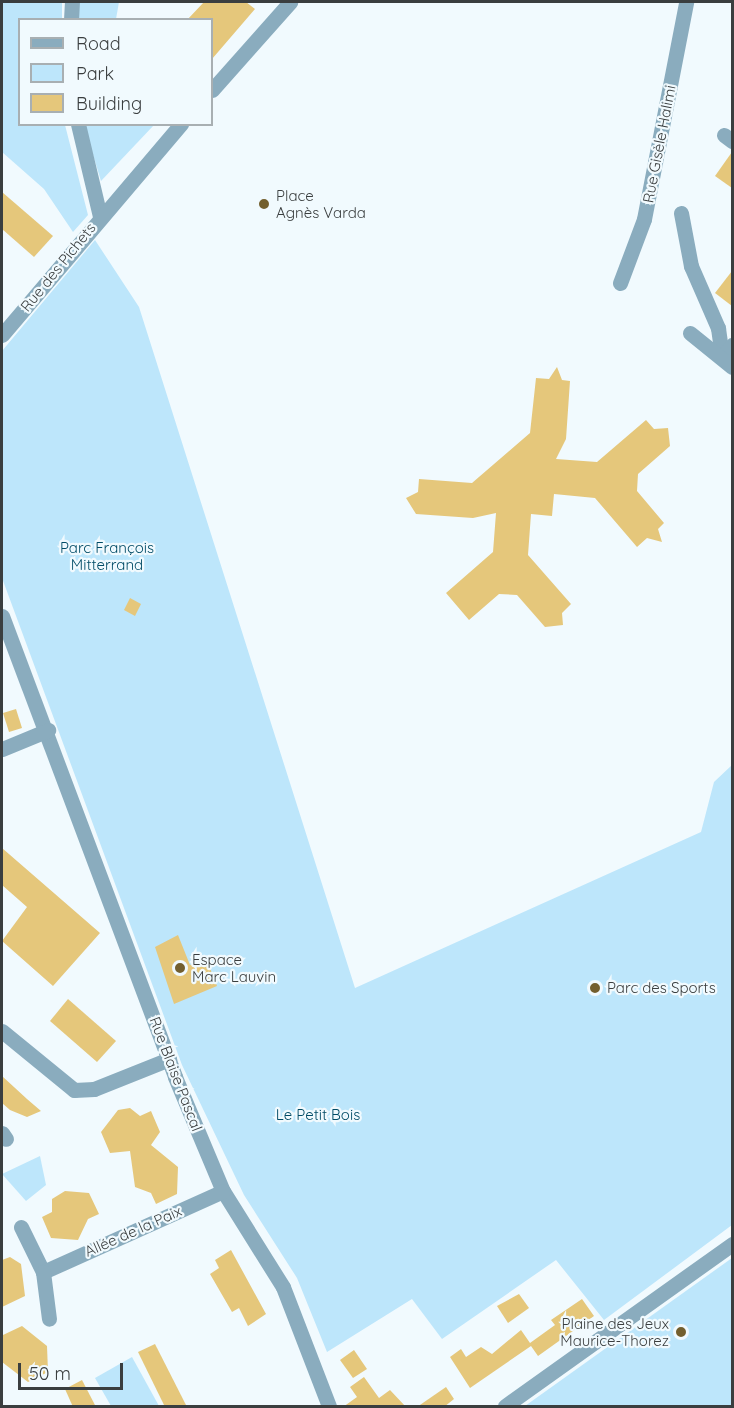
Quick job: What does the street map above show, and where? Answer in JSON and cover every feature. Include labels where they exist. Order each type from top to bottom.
[{"type":"street","points":[[71,18],[72,2]]},
{"type":"street","points":[[213,89],[291,2]]},
{"type":"street","name":"Rue Gisèle Halimi","points":[[620,283],[644,219],[686,2]]},
{"type":"street","name":"Rue des Pichets","points":[[2,335],[100,216],[78,126]]},
{"type":"street","points":[[100,216],[179,126]]},
{"type":"street","points":[[681,213],[692,266],[729,356]]},
{"type":"street","points":[[690,333],[729,356]]},
{"type":"street","name":"Rue Blaise Pascal","points":[[2,616],[48,729],[169,1059],[223,1191],[283,1287],[329,1407]]},
{"type":"street","points":[[2,749],[48,729]]},
{"type":"street","points":[[2,1030],[74,1090],[94,1089],[169,1059]]},
{"type":"street","name":"Allée de la Paix","points":[[44,1272],[223,1191]]},
{"type":"street","points":[[21,1227],[44,1272],[49,1319]]},
{"type":"street","points":[[505,1407],[634,1312],[732,1244]]},
{"type":"green space","points":[[2,2],[62,2],[62,18],[18,18],[18,126],[65,126],[88,215],[73,232],[44,189],[2,152]]},
{"type":"green space","points":[[77,2],[119,2],[116,18],[77,18]]},
{"type":"green space","points":[[84,126],[153,126],[101,181]]},
{"type":"green space","points":[[95,240],[139,307],[355,988],[701,832],[714,782],[732,765],[732,1225],[604,1320],[556,1260],[442,1339],[412,1299],[327,1352],[297,1278],[244,1195],[182,1065],[2,578],[2,351]]},
{"type":"green space","points":[[40,1156],[46,1185],[26,1201],[2,1174]]},
{"type":"green space","name":"Plaine des Jeux Maurice-Thorez","points":[[732,1258],[732,1406],[525,1406]]},
{"type":"green space","points":[[132,1357],[159,1406],[111,1406],[95,1378]]},
{"type":"building","points":[[204,2],[246,2],[255,9],[213,58],[213,18],[189,18]]},
{"type":"building","points":[[732,152],[732,188],[715,176]]},
{"type":"building","points":[[2,192],[53,236],[34,257],[2,229]]},
{"type":"building","points":[[732,271],[732,306],[715,293]]},
{"type":"building","points":[[557,367],[562,380],[570,381],[566,439],[556,459],[597,462],[646,420],[654,429],[668,428],[670,446],[638,474],[637,491],[664,523],[658,529],[662,542],[647,538],[637,547],[595,498],[554,494],[552,516],[531,514],[528,555],[571,604],[562,613],[563,625],[545,627],[517,595],[499,594],[469,620],[446,593],[493,552],[496,513],[473,518],[416,514],[406,498],[418,492],[419,479],[472,483],[530,433],[536,378],[549,379]]},
{"type":"building","points":[[130,598],[141,604],[135,616],[124,610]]},
{"type":"building","points":[[16,709],[22,728],[9,732],[3,713]]},
{"type":"building","points":[[2,848],[100,933],[53,986],[2,941],[27,907],[2,885]]},
{"type":"building","name":"Espace Marc Lauvin","points":[[178,935],[190,965],[206,958],[217,986],[174,1004],[155,947]]},
{"type":"building","points":[[68,999],[116,1041],[97,1062],[50,1021]]},
{"type":"building","points":[[2,1076],[41,1111],[27,1117],[10,1110],[2,1103]]},
{"type":"building","points":[[130,1108],[140,1116],[151,1111],[160,1132],[151,1145],[178,1167],[177,1194],[156,1204],[151,1193],[135,1187],[130,1151],[110,1153],[101,1132],[118,1110]]},
{"type":"building","points":[[65,1191],[89,1193],[99,1214],[88,1219],[78,1240],[51,1238],[42,1217],[52,1212],[52,1199]]},
{"type":"building","points":[[231,1250],[266,1314],[248,1326],[239,1308],[232,1312],[210,1274],[219,1268],[215,1260]]},
{"type":"building","points":[[10,1257],[21,1264],[25,1296],[2,1307],[2,1260]]},
{"type":"building","points":[[519,1294],[529,1308],[508,1323],[497,1306]]},
{"type":"building","points":[[582,1299],[594,1316],[538,1356],[531,1346],[470,1388],[450,1357],[461,1349],[466,1357],[481,1347],[492,1354],[521,1330],[530,1343],[555,1325],[551,1320]]},
{"type":"building","points":[[22,1326],[47,1346],[48,1372],[28,1382],[2,1362],[3,1335]]},
{"type":"building","points":[[155,1344],[187,1407],[165,1407],[138,1352]]},
{"type":"building","points":[[354,1350],[367,1369],[353,1378],[340,1360]]},
{"type":"building","points":[[364,1377],[379,1398],[390,1390],[406,1407],[343,1407],[357,1397],[350,1387]]},
{"type":"building","points":[[82,1380],[96,1407],[73,1407],[65,1389]]},
{"type":"building","points":[[446,1387],[454,1399],[444,1407],[417,1407]]},
{"type":"place","name":"Place Agnès Varda","points":[[264,204]]},
{"type":"place","name":"Espace Marc Lauvin","points":[[180,968]]},
{"type":"place","name":"Parc des Sports","points":[[595,988]]},
{"type":"place","name":"Plaine des Jeux Maurice-Thorez","points":[[681,1332]]},
{"type":"park label","name":"Parc François Mitterrand","points":[[107,556]]},
{"type":"park label","name":"Le Petit Bois","points":[[318,1115]]}]
